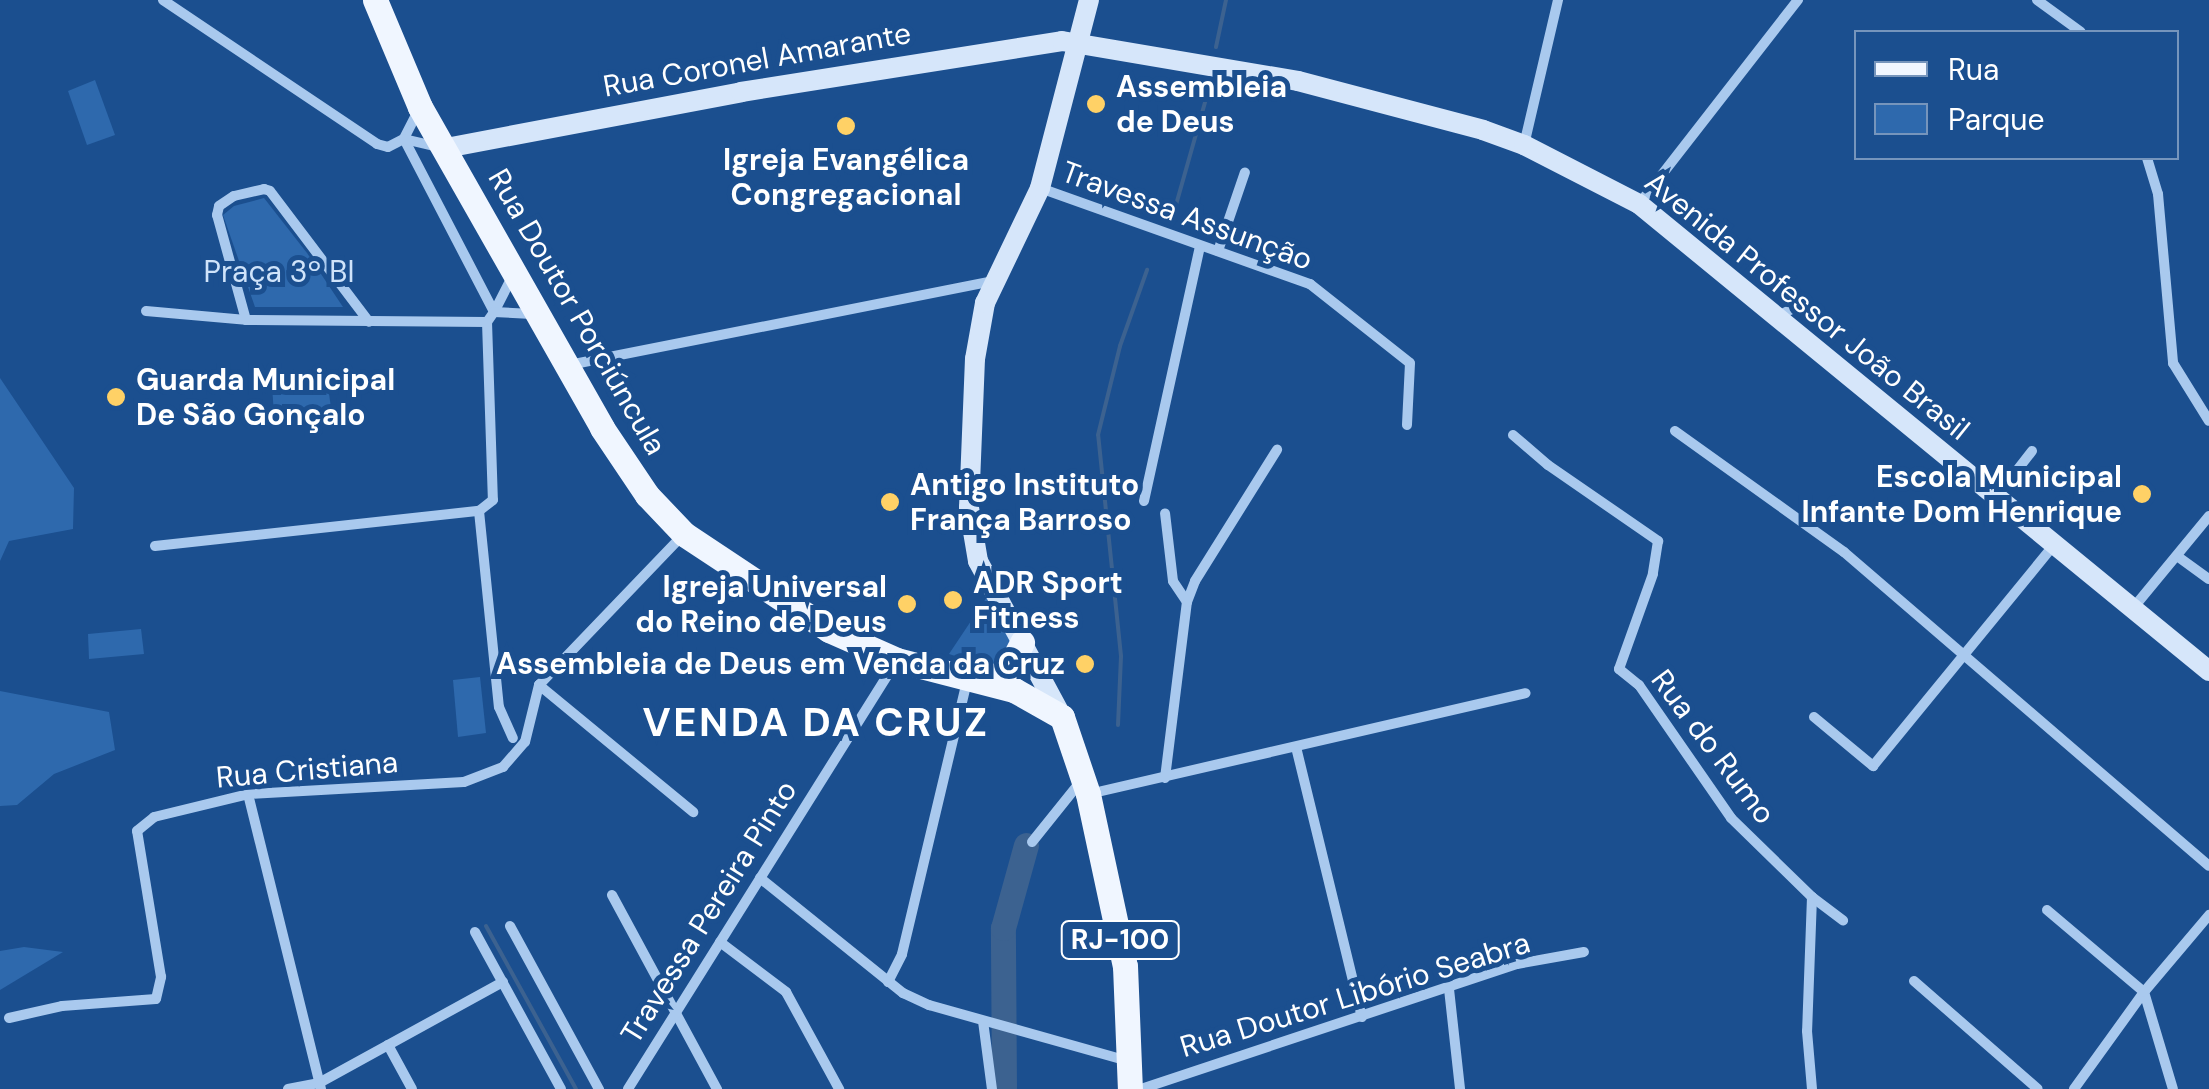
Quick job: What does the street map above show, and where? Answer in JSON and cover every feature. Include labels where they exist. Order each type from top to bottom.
[{"type":"main road","name":"RJ-100","points":[[1088,0],[1040,188],[985,303],[976,359],[968,508],[978,561],[1062,717],[1086,787],[1125,966],[1130,1089]]},
{"type":"main road","name":"Rua Doutor Porciúncula","points":[[382,1],[420,107],[632,478],[684,534],[829,630],[897,660],[1023,693],[1062,717]]},
{"type":"main road","name":"Avenida Professor João Brasil","points":[[1079,42],[1298,81],[1384,102],[1524,145],[1639,204],[2209,671]]},
{"type":"main road","name":"Rua Coronel Amarante","points":[[446,148],[1004,47],[1079,42]]},
{"type":"main road","points":[[977,678],[1003,675],[1014,664],[1022,642]]},
{"type":"street","points":[[163,0],[377,144],[388,147],[404,139],[420,107]]},
{"type":"street","points":[[1524,145],[1558,0]]},
{"type":"street","points":[[1639,204],[1798,0]]},
{"type":"street","points":[[2038,0],[2077,30]]},
{"type":"street","points":[[404,139],[446,148]]},
{"type":"street","points":[[155,546],[478,511],[493,500],[490,317],[404,139]]},
{"type":"street","points":[[2149,160],[2158,194],[2173,363],[2209,420]]},
{"type":"street","points":[[1218,252],[1245,172]]},
{"type":"street","name":"Travessa Assunção","points":[[1040,188],[1310,284],[1406,358],[1411,377],[1406,424]]},
{"type":"street","points":[[246,320],[216,214],[218,206],[234,196],[264,189],[270,191],[369,322]]},
{"type":"street","points":[[1144,501],[1200,247]]},
{"type":"street","points":[[490,317],[515,272]]},
{"type":"street","points":[[567,366],[995,281]]},
{"type":"street","points":[[1778,316],[1802,304],[1835,332]]},
{"type":"street","points":[[146,311],[246,320],[369,322],[538,314]]},
{"type":"street","points":[[1675,431],[1844,552],[2209,866]]},
{"type":"street","name":"Rua do Rumo","points":[[1513,435],[1548,465],[1658,540],[1653,574],[1619,669],[1639,684],[1730,818],[1812,896]]},
{"type":"street","points":[[1165,778],[1194,581],[1277,450]]},
{"type":"street","points":[[1996,496],[2032,451]]},
{"type":"street","points":[[478,511],[499,706],[513,738]]},
{"type":"street","points":[[1165,512],[1173,581],[1188,602]]},
{"type":"street","points":[[2134,608],[2209,516]]},
{"type":"street","points":[[684,534],[539,685],[693,812]]},
{"type":"street","points":[[1814,717],[1873,766],[2054,544]]},
{"type":"street","points":[[2177,556],[2209,579]]},
{"type":"street","name":"Travessa Pereira Pinto","points":[[628,1089],[897,660]]},
{"type":"street","points":[[888,982],[902,954],[977,678]]},
{"type":"street","name":"Rua Cristiana","points":[[10,1018],[62,1006],[156,999],[161,977],[137,831],[154,817],[248,794],[482,779],[503,767],[525,742],[539,685]]},
{"type":"street","points":[[1032,842],[1086,787],[1165,778],[1525,693]]},
{"type":"street","points":[[1296,748],[1362,1017]]},
{"type":"street","points":[[248,794],[320,1086]]},
{"type":"street","points":[[760,878],[888,982],[929,1005],[1126,1060]]},
{"type":"street","points":[[612,894],[717,1089]]},
{"type":"street","points":[[1812,896],[1843,920]]},
{"type":"street","points":[[1812,896],[1807,1030],[1812,1089]]},
{"type":"street","points":[[2047,910],[2144,992],[2172,1089]]},
{"type":"street","points":[[2074,1089],[2144,992],[2209,915]]},
{"type":"street","points":[[510,926],[599,1089]]},
{"type":"street","points":[[475,932],[560,1089]]},
{"type":"street","points":[[720,942],[786,992],[839,1089]]},
{"type":"street","name":"Rua Doutor Libório Seabra","points":[[1141,1089],[1517,964],[1584,952]]},
{"type":"street","points":[[1914,981],[2038,1089]]},
{"type":"street","points":[[288,1089],[320,1086],[502,982]]},
{"type":"street","points":[[1449,989],[1460,1089]]},
{"type":"street","points":[[984,1022],[992,1089]]},
{"type":"street","points":[[388,1045],[412,1089]]},
{"type":"green space","points":[[95,80],[115,135],[87,145],[68,91]]},
{"type":"green space","name":"Praça 3º BI","points":[[264,198],[343,307],[255,307],[223,215],[234,206]]},
{"type":"green space","points":[[0,378],[74,488],[73,529],[9,541],[0,561]]},
{"type":"green space","points":[[327,379],[331,408],[274,414],[272,386]]},
{"type":"green space","points":[[989,594],[1012,637],[1009,660],[989,667],[949,654]]},
{"type":"green space","points":[[141,629],[144,654],[89,659],[88,634]]},
{"type":"green space","points":[[480,677],[486,733],[458,737],[453,680]]},
{"type":"green space","points":[[0,691],[109,712],[115,750],[54,774],[17,805],[0,806]]},
{"type":"green space","points":[[24,947],[63,952],[0,990],[0,951]]},
{"type":"waterway","points":[[1216,47],[1226,0]]},
{"type":"waterway","points":[[1172,219],[1210,85]]},
{"type":"waterway","points":[[1118,725],[1121,656],[1098,435],[1120,346],[1147,270]]},
{"type":"waterway","points":[[1004,1089],[1003,928],[1026,845]]},
{"type":"waterway","points":[[486,926],[576,1089]]},
{"type":"place","name":"Assembleia de Deus","points":[[1096,104]]},
{"type":"place","name":"Igreja Evangélica Congregacional","points":[[846,126]]},
{"type":"place","name":"Guarda Municipal De São Gonçalo","points":[[116,397]]},
{"type":"place","name":"Escola Municipal Infante Dom Henrique","points":[[2142,494]]},
{"type":"place","name":"Antigo Instituto França Barroso","points":[[890,502]]},
{"type":"place","name":"ADR Sport Fitness","points":[[953,600]]},
{"type":"place","name":"Igreja Universal do Reino de Deus","points":[[907,604]]},
{"type":"place","name":"Assembleia de Deus em Venda da Cruz","points":[[1085,664]]},
{"type":"district","name":"VENDA DA CRUZ","points":[[816,722]]}]
